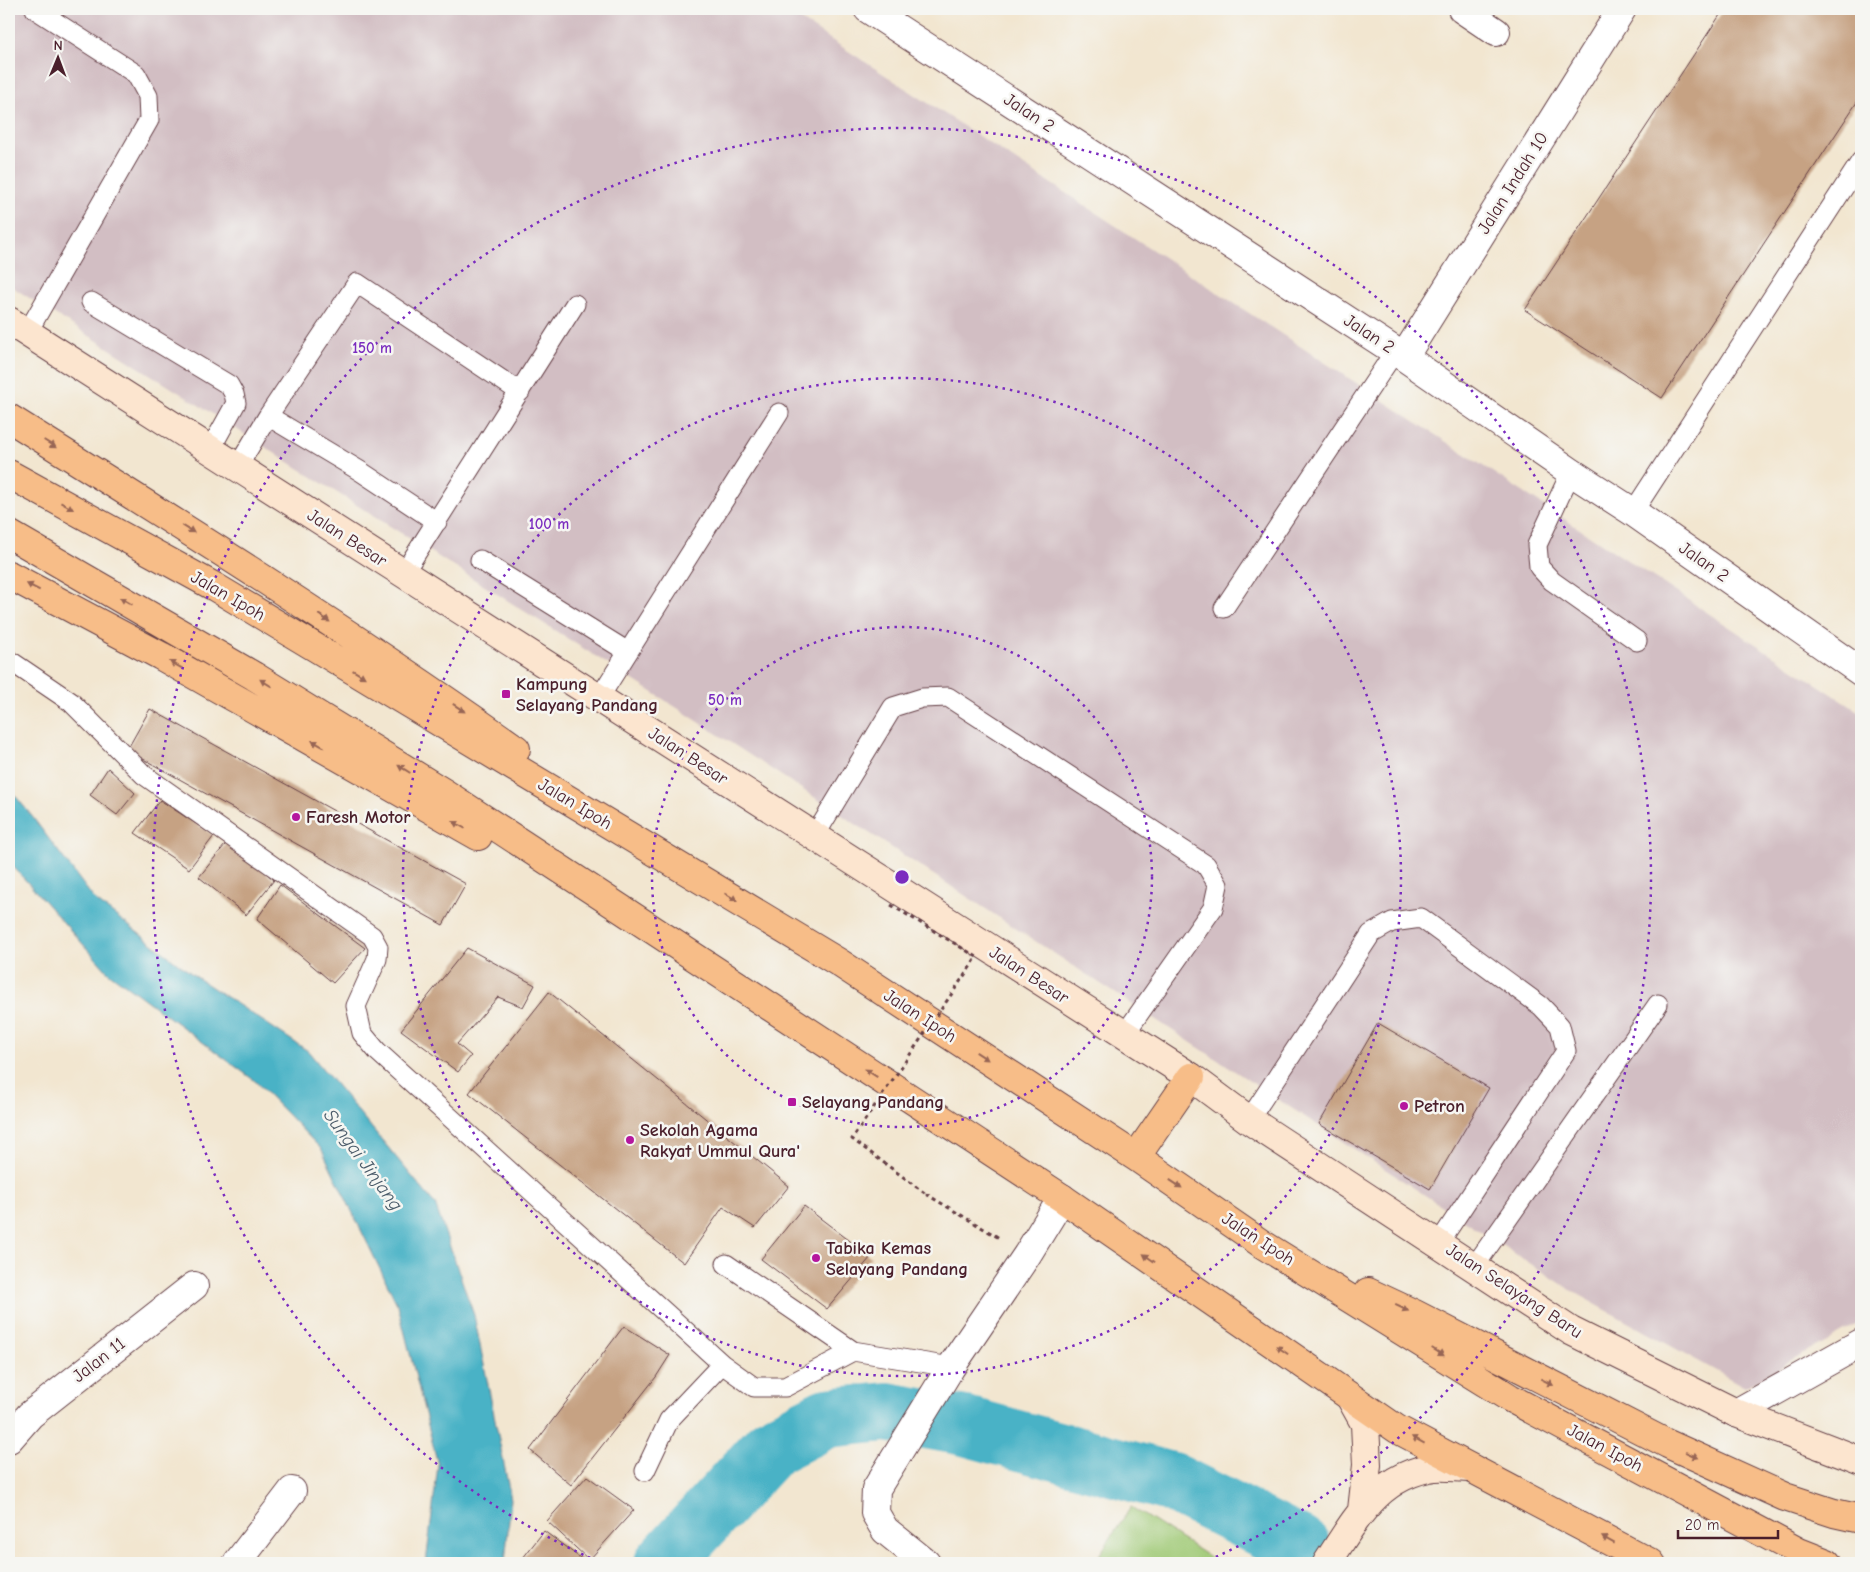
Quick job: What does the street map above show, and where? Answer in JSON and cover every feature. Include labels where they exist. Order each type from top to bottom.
[{"type":"highway","points":[[9,418],[234,558],[323,617],[469,715],[690,872]]},
{"type":"highway","name":"Jalan Ipoh","points":[[9,474],[215,587],[838,962],[1136,1157],[1262,1244],[1510,1398],[1799,1552],[1827,1563]]},
{"type":"highway","points":[[9,534],[254,676],[396,763],[1062,1198],[1397,1429],[1651,1563]]},
{"type":"highway","points":[[9,575],[161,656],[729,980]]},
{"type":"highway","points":[[1136,1157],[1191,1077]]},
{"type":"highway","points":[[1262,1244],[1415,1314],[1668,1444],[1785,1497],[1834,1513],[1861,1519]]},
{"type":"street","name":"Jalan 2","points":[[868,9],[1399,354],[1571,472],[1634,512],[1861,672]]},
{"type":"street","points":[[1462,9],[1496,32]]},
{"type":"street","name":"Jalan Indah 10","points":[[1399,354],[1622,9]]},
{"type":"street","name":"Jalan Besar","points":[[18,327],[1191,1077]]},
{"type":"street","name":"Jalan Selayang Baru","points":[[1191,1077],[1249,1120],[1572,1331],[1736,1412],[1861,1461]]},
{"type":"street","points":[[926,1563],[885,1530],[875,1513],[876,1489],[946,1376],[1027,1255],[1062,1198]]},
{"type":"street","name":"Jalan 11","points":[[9,1439],[30,1415],[194,1286]]},
{"type":"street","points":[[1736,1412],[1861,1343]]},
{"type":"street","points":[[1350,1397],[1364,1424],[1367,1465],[1362,1510]]},
{"type":"street","points":[[1327,1563],[1362,1510],[1380,1492],[1404,1475],[1436,1467],[1470,1468]]},
{"type":"street","points":[[238,1563],[292,1491]]},
{"type":"lane","points":[[18,327],[149,120],[148,96],[136,74],[35,9]]},
{"type":"lane","points":[[1634,512],[1861,161]]},
{"type":"lane","points":[[237,468],[268,416],[357,283],[520,392]]},
{"type":"lane","points":[[91,302],[229,386],[234,394],[236,403],[210,450]]},
{"type":"lane","points":[[404,574],[575,304]]},
{"type":"lane","points":[[1224,608],[1399,354]]},
{"type":"lane","points":[[599,698],[779,413]]},
{"type":"lane","points":[[268,416],[360,471],[437,522]]},
{"type":"lane","points":[[1571,472],[1538,545],[1539,567],[1552,581],[1637,641]]},
{"type":"lane","points":[[480,560],[628,652]]},
{"type":"lane","points":[[9,660],[71,702],[144,775],[372,936],[378,947],[377,959],[356,1006],[362,1033],[377,1051],[722,1364],[754,1387],[785,1386],[853,1351]]},
{"type":"lane","points":[[814,837],[893,707],[922,698],[948,697],[1206,864],[1218,885],[1213,908],[1124,1035]]},
{"type":"lane","points":[[1249,1120],[1372,934],[1392,922],[1420,918],[1541,1006],[1560,1026],[1566,1051],[1439,1243]]},
{"type":"lane","points":[[1474,1267],[1658,1004]]},
{"type":"lane","points":[[726,1264],[853,1351],[946,1376]]},
{"type":"lane","points":[[645,1471],[670,1420],[722,1364]]},
{"type":"path","points":[[892,905],[977,957],[852,1139],[926,1194],[1027,1255]]},
{"type":"shaded area","points":[[9,9],[784,9],[1861,713],[1861,1322],[1745,1387],[1577,1294],[682,711],[9,285]]},
{"type":"green space","points":[[1131,1507],[1219,1563],[1094,1563]]},
{"type":"water","name":"Sungai Jinjang","points":[[9,788],[95,900],[195,976],[308,1051],[435,1204],[474,1315],[511,1499],[505,1563],[426,1563],[438,1465],[398,1306],[322,1150],[255,1081],[108,972],[9,862]]},
{"type":"building","points":[[1724,9],[1861,9],[1861,96],[1662,398],[1525,310]]},
{"type":"building","name":"Faresh Motor","points":[[150,709],[466,884],[443,925],[127,750]]},
{"type":"building","points":[[108,768],[135,793],[117,815],[90,795]]},
{"type":"building","points":[[160,800],[214,836],[189,869],[135,833]]},
{"type":"building","points":[[229,840],[274,880],[246,915],[199,877]]},
{"type":"building","points":[[280,885],[365,948],[333,983],[257,919]]},
{"type":"building","points":[[467,948],[535,985],[523,1007],[498,997],[457,1044],[471,1056],[458,1072],[401,1030]]},
{"type":"building","name":"Sekolah Agama Rakyat Ummul Qura'","points":[[549,992],[789,1186],[755,1228],[723,1207],[684,1263],[469,1093]]},
{"type":"building","name":"Petron","points":[[1378,1023],[1489,1088],[1430,1189],[1319,1124]]},
{"type":"building","name":"Tabika Kemas Selayang Pandang","points":[[804,1206],[871,1257],[827,1309],[761,1259]]},
{"type":"building","points":[[624,1326],[670,1355],[656,1377],[571,1485],[530,1450]]},
{"type":"building","points":[[587,1476],[634,1510],[589,1560],[547,1521]]},
{"type":"building","points":[[544,1531],[587,1563],[519,1563]]},
{"type":"waterway","points":[[664,1563],[772,1446],[827,1418],[887,1412],[965,1426],[1171,1482],[1301,1547]]},
{"type":"place","name":"Kampung Selayang Pandang","points":[[506,694]]},
{"type":"place","name":"Faresh Motor","points":[[296,817]]},
{"type":"place","name":"Selayang Pandang","points":[[792,1102]]},
{"type":"place","name":"Petron","points":[[1404,1106]]},
{"type":"place","name":"Sekolah Agama Rakyat Ummul Qura'","points":[[630,1140]]},
{"type":"place","name":"Tabika Kemas Selayang Pandang","points":[[816,1258]]}]
